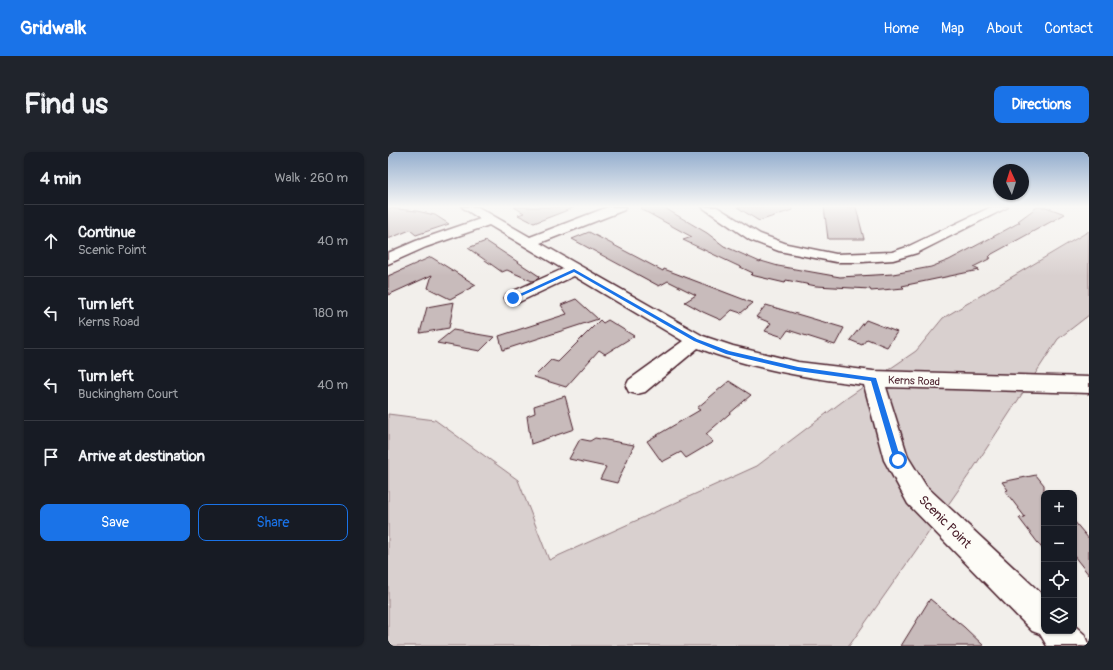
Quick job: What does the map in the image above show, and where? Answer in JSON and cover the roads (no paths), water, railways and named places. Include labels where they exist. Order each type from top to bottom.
[{"type":"street","points":[[388,259],[421,244],[461,230]]},
{"type":"street","name":"Kerns Road","points":[[507,230],[696,340],[728,352],[798,369],[873,380],[1089,385]]},
{"type":"street","points":[[528,243],[561,230]]},
{"type":"street","points":[[744,230],[755,237],[784,248],[836,258],[893,256],[906,252],[955,230]]},
{"type":"street","points":[[513,298],[574,270]]},
{"type":"street","points":[[637,386],[696,340]]},
{"type":"street","name":"Scenic Point","points":[[873,380],[898,460],[917,495],[1041,616]]},
{"type":"street","points":[[1059,634],[1072,646]]}]
